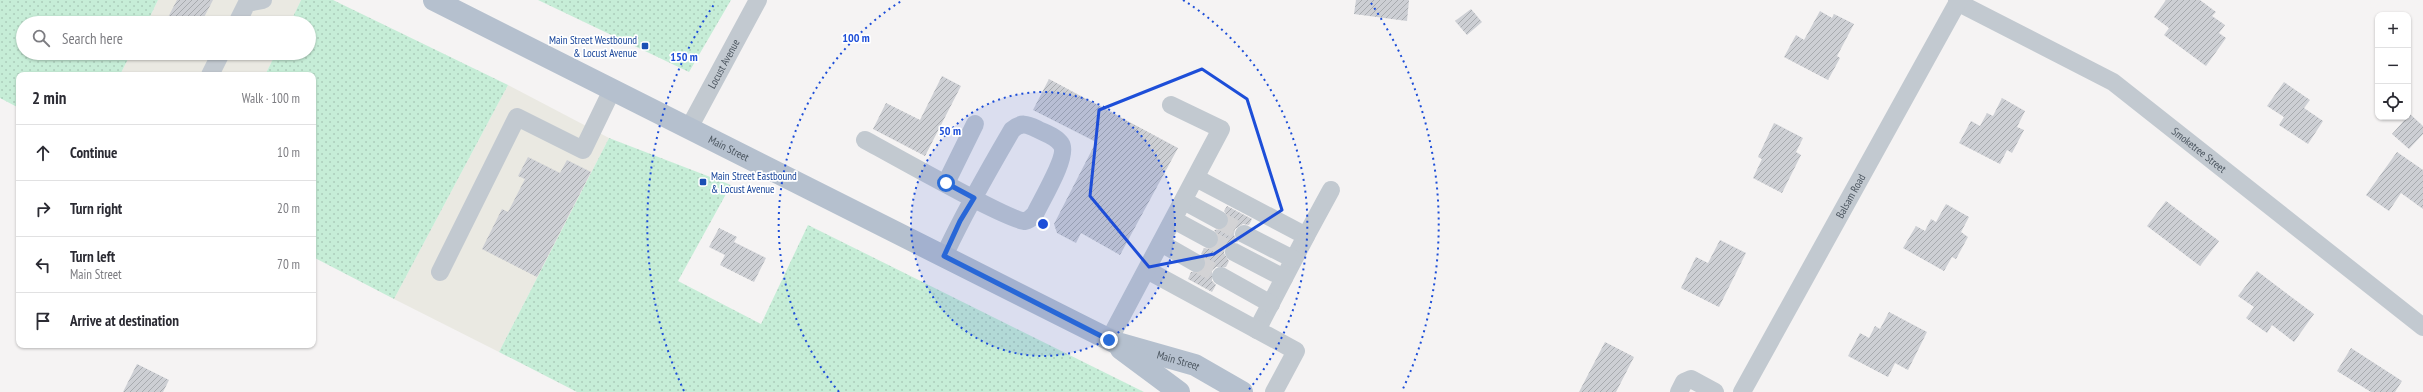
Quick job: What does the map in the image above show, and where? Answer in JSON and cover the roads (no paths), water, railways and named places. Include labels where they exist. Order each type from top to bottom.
[{"type":"main road","name":"Main Street","points":[[434,0],[1109,340],[1179,392]]},
{"type":"main road","name":"Main Street","points":[[1109,340],[1195,365],[1242,392]]},
{"type":"street","name":"Locust Avenue","points":[[689,128],[758,0]]},
{"type":"street","points":[[241,16],[251,1]]},
{"type":"street","name":"Smoketree Street","points":[[1958,1],[2113,82],[2423,327]]},
{"type":"street","name":"Balsam Road","points":[[1742,392],[1958,1]]},
{"type":"street","points":[[212,72],[218,60]]},
{"type":"street","points":[[440,272],[517,117],[583,150],[612,90]]},
{"type":"street","points":[[1109,340],[1221,129],[1171,105]]},
{"type":"street","points":[[946,183],[975,124]]},
{"type":"street","points":[[865,140],[974,198],[1013,218],[1024,221],[1031,218],[1060,162],[1063,151],[1061,144],[1056,139],[1026,124],[1019,124],[1012,130],[974,198],[960,221],[944,256]]},
{"type":"street","points":[[1196,178],[1306,236]]},
{"type":"street","points":[[1257,330],[1293,259],[1331,190]]},
{"type":"street","points":[[1184,201],[1220,220]]},
{"type":"street","points":[[1174,220],[1209,239]]},
{"type":"street","points":[[1244,234],[1293,259]]},
{"type":"street","points":[[1161,244],[1196,263]]},
{"type":"street","points":[[1234,252],[1284,278]]},
{"type":"street","points":[[1147,270],[1296,351],[1274,392]]},
{"type":"street","points":[[1221,276],[1271,304]]},
{"type":"street","points":[[1679,392],[1684,382],[1691,379],[1715,392]]},
{"type":"tunnel","points":[[1219,220],[1244,234]]},
{"type":"tunnel","points":[[1209,239],[1234,252]]},
{"type":"tunnel","points":[[1196,263],[1221,276]]},
{"type":"place","name":"Main Street Westbound & Locust Avenue","points":[[645,46]]},
{"type":"place","name":"Main Street Eastbound & Locust Avenue","points":[[703,182]]}]
